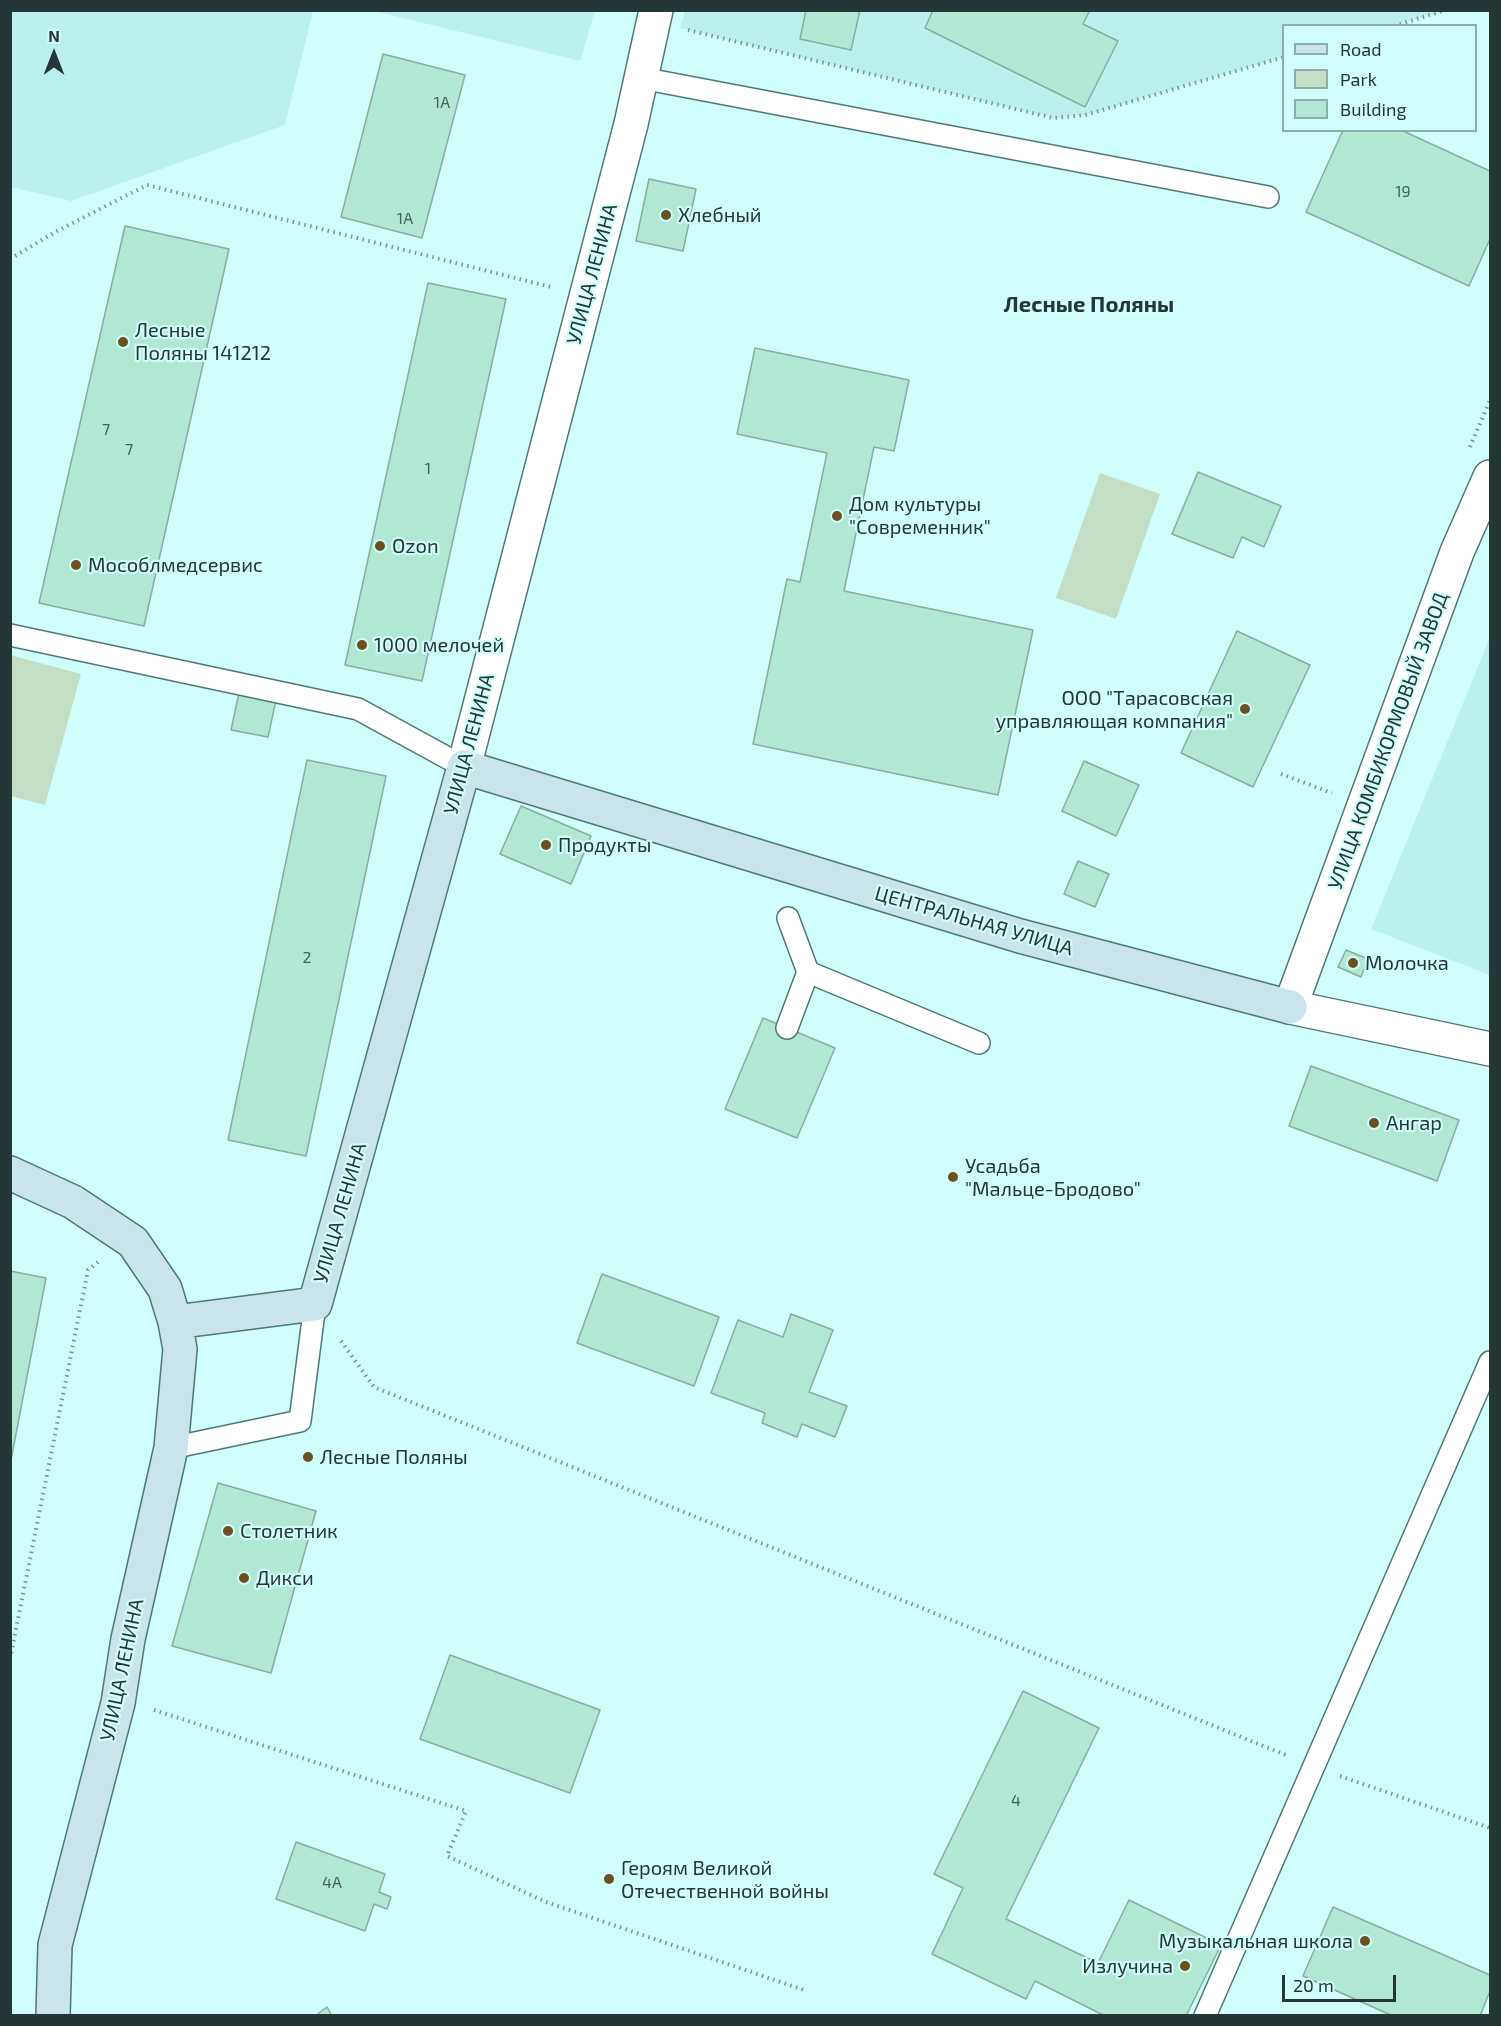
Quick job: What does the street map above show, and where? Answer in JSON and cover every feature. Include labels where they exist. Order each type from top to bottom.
[{"type":"street","name":"УЛИЦА ЛЕНИНА","points":[[175,1322],[315,1304],[464,767],[641,78],[668,19]]},
{"type":"street","name":"УЛИЦА КОМБИКОРМОВЫЙ ЗАВОД","points":[[1290,1007],[1457,552],[1491,477]]},
{"type":"street","name":"ЦЕНТРАЛЬНАЯ УЛИЦА","points":[[464,767],[1020,936],[1290,1007],[1491,1049]]},
{"type":"street","name":"УЛИЦА ЛЕНИНА","points":[[10,1173],[73,1202],[133,1242],[165,1289],[180,1349],[171,1448],[128,1639],[118,1703],[55,1945],[53,2016]]},
{"type":"lane","points":[[641,78],[1268,197]]},
{"type":"lane","points":[[10,635],[358,709],[464,767]]},
{"type":"lane","points":[[787,1028],[808,972],[788,918]]},
{"type":"lane","points":[[808,972],[979,1043]]},
{"type":"lane","points":[[171,1448],[300,1421],[315,1304]]},
{"type":"lane","points":[[1205,2016],[1491,1362]]},
{"type":"path","points":[[1400,24],[1446,10]]},
{"type":"path","points":[[668,19],[1053,118],[1085,115],[1282,58]]},
{"type":"path","points":[[10,259],[57,231],[147,185],[586,296]]},
{"type":"path","points":[[1281,774],[1340,796]]},
{"type":"path","points":[[10,1659],[88,1270],[105,1257]]},
{"type":"path","points":[[315,1304],[374,1387],[1314,1767],[1491,1828]]},
{"type":"path","points":[[154,1710],[466,1811],[447,1856],[546,1902],[804,1990]]},
{"type":"shaded area","points":[[11,10],[313,11],[285,125],[71,201],[11,187]]},
{"type":"shaded area","points":[[595,10],[580,61],[374,11]]},
{"type":"shaded area","points":[[685,10],[1446,11],[1398,24],[1282,24],[1282,57],[1085,115],[1053,118],[680,28]]},
{"type":"shaded area","points":[[1490,637],[1490,975],[1371,929]]},
{"type":"green space","points":[[1100,473],[1160,494],[1116,619],[1056,598]]},
{"type":"green space","points":[[10,655],[81,674],[45,805],[11,796]]},
{"type":"building","points":[[806,10],[860,10],[851,50],[800,39]]},
{"type":"building","points":[[933,10],[1090,10],[1083,24],[1118,41],[1085,107],[925,28]]},
{"type":"building","points":[[383,54],[465,75],[422,238],[341,217]]},
{"type":"building","points":[[1342,132],[1405,132],[1490,171],[1490,239],[1469,286],[1306,212]]},
{"type":"building","name":"Хлебный","points":[[649,179],[696,189],[683,251],[636,241]]},
{"type":"building","points":[[125,226],[229,249],[144,626],[39,603]]},
{"type":"building","points":[[428,283],[506,299],[422,681],[345,665]]},
{"type":"building","name":"Дом культуры \"Современник\"","points":[[755,348],[909,380],[894,451],[874,447],[844,591],[1033,630],[998,795],[753,744],[787,579],[800,582],[827,453],[737,434]]},
{"type":"building","points":[[1198,472],[1281,506],[1264,547],[1242,537],[1233,558],[1172,534]]},
{"type":"building","name":"ООО \"Тарасовская управляющая компания\"","points":[[1237,631],[1310,665],[1253,787],[1181,753]]},
{"type":"building","points":[[239,693],[276,700],[268,737],[231,730]]},
{"type":"building","points":[[307,760],[386,776],[306,1156],[228,1140]]},
{"type":"building","points":[[1084,761],[1139,785],[1116,836],[1062,811]]},
{"type":"building","name":"Продукты","points":[[521,806],[591,836],[571,884],[500,854]]},
{"type":"building","points":[[1078,861],[1109,874],[1095,907],[1064,894]]},
{"type":"building","name":"Молочка","points":[[1346,950],[1368,959],[1361,977],[1338,967]]},
{"type":"building","points":[[763,1018],[835,1048],[797,1138],[725,1109]]},
{"type":"building","name":"Ангар","points":[[1311,1066],[1459,1120],[1437,1181],[1289,1126]]},
{"type":"building","points":[[10,1271],[46,1278],[10,1465]]},
{"type":"building","points":[[602,1274],[719,1317],[694,1386],[577,1343]]},
{"type":"building","points":[[791,1314],[833,1330],[809,1392],[847,1406],[835,1437],[802,1424],[797,1437],[762,1423],[765,1413],[711,1393],[738,1320],[783,1337]]},
{"type":"building","name":"Дикси","points":[[218,1483],[316,1511],[271,1673],[172,1646]]},
{"type":"building","points":[[450,1655],[600,1710],[570,1793],[420,1739]]},
{"type":"building","points":[[1023,1691],[1099,1728],[1006,1919],[1098,1963],[1129,1900],[1221,1945],[1186,2016],[1105,2016],[1035,1981],[1026,1999],[932,1954],[963,1888],[934,1874]]},
{"type":"building","points":[[296,1842],[385,1874],[379,1892],[391,1897],[387,1909],[374,1904],[365,1931],[276,1899]]},
{"type":"building","name":"Музыкальная школа","points":[[1333,1907],[1490,1975],[1490,1991],[1480,2016],[1393,2016],[1303,1976]]},
{"type":"building","points":[[327,2007],[332,2016],[315,2016]]},
{"type":"place","name":"Хлебный","points":[[666,215]]},
{"type":"place","name":"Лесные Поляны 141212","points":[[123,342]]},
{"type":"place","name":"Дом культуры \"Современник\"","points":[[837,516]]},
{"type":"place","name":"Ozon","points":[[380,546]]},
{"type":"place","name":"Мособлмедсервис","points":[[76,565]]},
{"type":"place","name":"1000 мелочей","points":[[362,645]]},
{"type":"place","name":"ООО \"Тарасовская управляющая компания\"","points":[[1245,709]]},
{"type":"place","name":"Продукты","points":[[546,845]]},
{"type":"place","name":"Молочка","points":[[1353,963]]},
{"type":"place","name":"Ангар","points":[[1374,1123]]},
{"type":"place","name":"Усадьба \"Мальце-Бродово\"","points":[[953,1177]]},
{"type":"place","name":"Лесные Поляны","points":[[308,1457]]},
{"type":"place","name":"Столетник","points":[[228,1531]]},
{"type":"place","name":"Дикси","points":[[244,1578]]},
{"type":"place","name":"Героям Великой Отечественной войны","points":[[609,1879]]},
{"type":"place","name":"Музыкальная школа","points":[[1365,1941]]},
{"type":"place","name":"Излучина","points":[[1185,1966]]},
{"type":"district","name":"Лесные Поляны","points":[[1089,305]]}]
